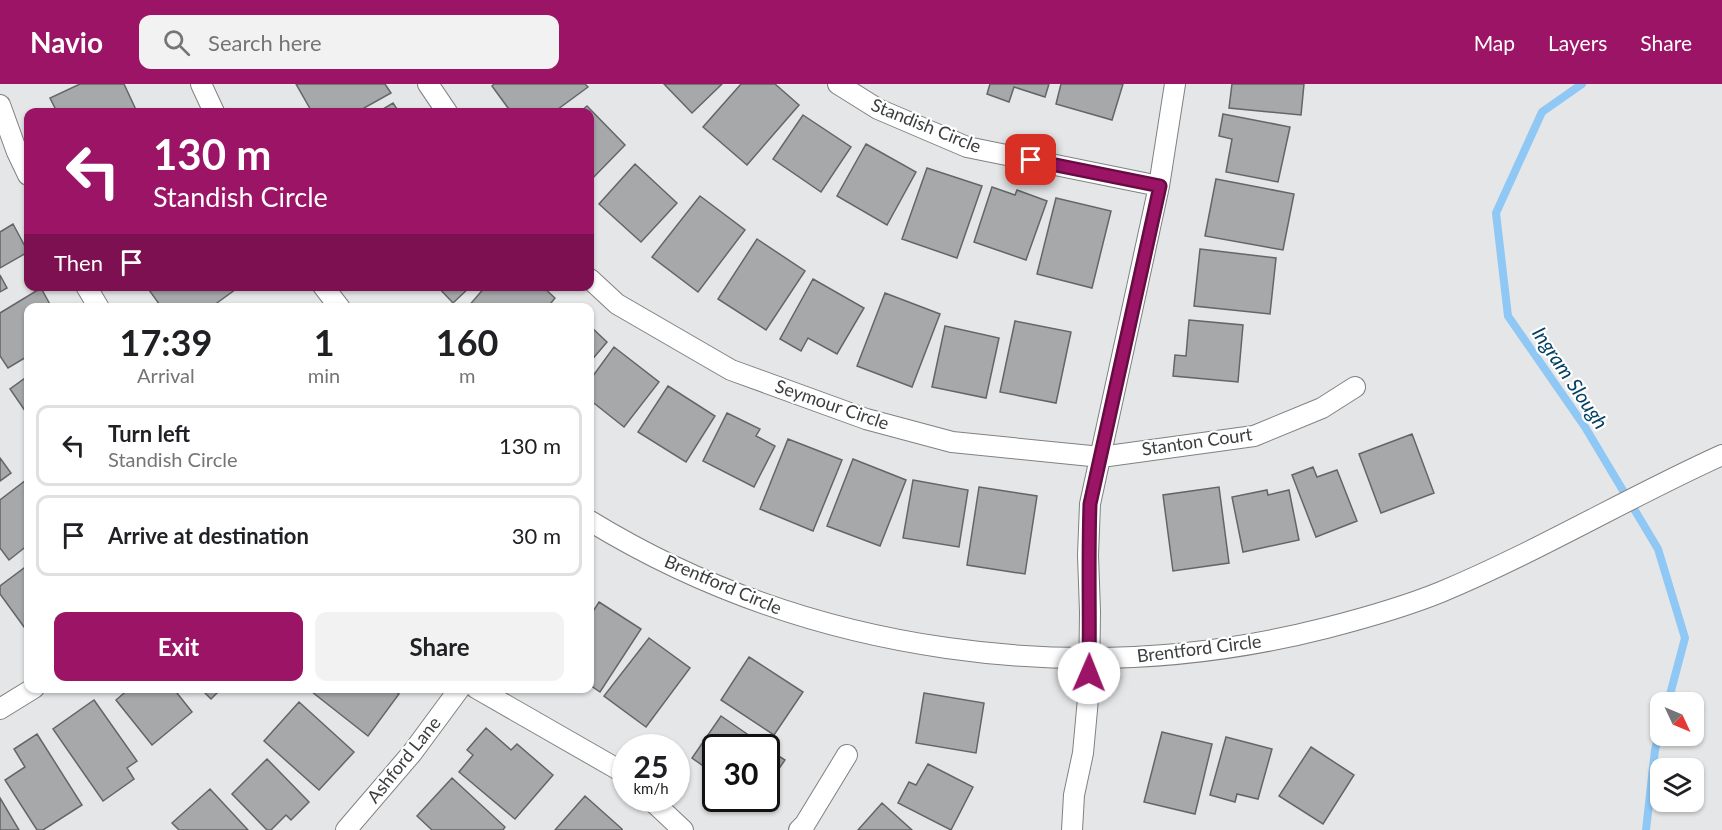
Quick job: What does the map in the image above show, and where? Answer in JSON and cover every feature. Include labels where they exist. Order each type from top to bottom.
[{"type":"street","points":[[201,84],[212,108]]},
{"type":"street","points":[[428,84],[444,108]]},
{"type":"street","name":"Standish Circle","points":[[838,84],[878,109],[967,147],[1160,186]]},
{"type":"street","points":[[1072,830],[1074,795],[1083,753],[1089,688],[1090,504],[1160,186],[1175,84]]},
{"type":"street","points":[[0,105],[24,167]]},
{"type":"street","name":"Seymour Circle","points":[[594,283],[617,304],[731,370],[866,419],[952,442],[1101,457]]},
{"type":"street","points":[[327,291],[336,303]]},
{"type":"street","name":"Stanton Court","points":[[1101,457],[1254,436],[1322,408],[1355,387]]},
{"type":"street","name":"Brentford Circle","points":[[594,523],[672,565],[720,586],[793,614],[859,631],[928,646],[977,653],[1089,658],[1144,656],[1230,648],[1296,636],[1356,620],[1439,592],[1498,566],[1722,455]]},
{"type":"street","points":[[1,707],[25,693]]},
{"type":"street","name":"Ashford Lane","points":[[346,830],[412,753],[456,693]]},
{"type":"street","points":[[485,693],[612,766]]},
{"type":"street","points":[[798,830],[805,824],[847,755]]},
{"type":"street","points":[[664,812],[683,830]]},
{"type":"building","points":[[80,84],[124,84],[135,108],[55,108],[50,98]]},
{"type":"building","points":[[296,84],[385,84],[391,93],[364,108],[310,108]]},
{"type":"building","points":[[494,84],[585,84],[588,87],[559,108],[508,108],[492,86]]},
{"type":"building","points":[[664,84],[722,84],[692,113]]},
{"type":"building","points":[[741,84],[775,84],[799,105],[747,165],[703,127]]},
{"type":"building","points":[[990,84],[1049,84],[1045,97],[1014,87],[1009,102],[987,94]]},
{"type":"building","points":[[1061,84],[1123,84],[1112,120],[1056,104]]},
{"type":"building","points":[[1232,84],[1304,84],[1301,115],[1229,108]]},
{"type":"building","points":[[393,103],[396,108],[385,108]]},
{"type":"building","points":[[594,113],[625,145],[594,177]]},
{"type":"building","points":[[1223,114],[1290,127],[1278,182],[1226,172],[1232,139],[1219,136]]},
{"type":"building","points":[[803,115],[851,147],[821,192],[773,159]]},
{"type":"building","points":[[866,144],[916,172],[887,225],[837,196]]},
{"type":"building","points":[[635,164],[677,203],[641,242],[599,204]]},
{"type":"building","points":[[927,168],[982,186],[957,258],[902,239]]},
{"type":"building","points":[[1216,179],[1294,194],[1283,250],[1205,236]]},
{"type":"building","points":[[992,187],[1015,195],[1017,190],[1047,201],[1026,260],[974,242]]},
{"type":"building","points":[[700,196],[745,230],[698,292],[652,257]]},
{"type":"building","points":[[1056,198],[1111,211],[1092,288],[1037,274]]},
{"type":"building","points":[[13,224],[24,245],[24,254],[0,268],[0,232]]},
{"type":"building","points":[[757,239],[805,271],[766,330],[718,299]]},
{"type":"building","points":[[1200,249],[1276,258],[1270,314],[1194,306]]},
{"type":"building","points":[[0,275],[7,288],[0,292]]},
{"type":"building","points":[[813,279],[864,308],[837,354],[808,338],[801,351],[780,339]]},
{"type":"building","points":[[36,291],[43,291],[49,303],[24,303],[24,358],[8,368],[0,356],[0,313]]},
{"type":"building","points":[[150,291],[233,291],[217,303],[158,303]]},
{"type":"building","points":[[442,291],[466,291],[453,303]]},
{"type":"building","points":[[482,291],[547,291],[555,298],[551,303],[471,303]]},
{"type":"building","points":[[885,293],[940,314],[912,387],[857,366]]},
{"type":"building","points":[[1189,320],[1243,325],[1238,382],[1173,376],[1175,355],[1186,356]]},
{"type":"building","points":[[1015,321],[1071,332],[1056,403],[1000,392]]},
{"type":"building","points":[[945,326],[999,338],[986,398],[932,387]]},
{"type":"building","points":[[594,330],[607,342],[594,357]]},
{"type":"building","points":[[614,347],[659,382],[624,427],[594,403],[594,374]]},
{"type":"building","points":[[24,379],[24,409],[10,389]]},
{"type":"building","points":[[668,386],[715,416],[686,462],[638,432]]},
{"type":"building","points":[[727,413],[760,429],[756,436],[775,446],[754,487],[703,461]]},
{"type":"building","points":[[1412,434],[1434,493],[1381,513],[1359,454]]},
{"type":"building","points":[[788,439],[842,460],[813,531],[760,509]]},
{"type":"building","points":[[0,458],[11,473],[0,481]]},
{"type":"building","points":[[853,459],[906,480],[880,546],[827,526]]},
{"type":"building","points":[[1313,467],[1317,477],[1337,470],[1357,521],[1316,537],[1292,475]]},
{"type":"building","points":[[913,480],[968,490],[959,547],[903,538]]},
{"type":"building","points":[[24,482],[24,548],[9,560],[0,548],[0,500]]},
{"type":"building","points":[[979,487],[1037,496],[1025,574],[967,565]]},
{"type":"building","points":[[1219,487],[1229,563],[1173,571],[1163,495]]},
{"type":"building","points":[[1267,490],[1268,495],[1289,490],[1299,540],[1243,552],[1232,497]]},
{"type":"building","points":[[24,568],[24,627],[0,594],[0,586]]},
{"type":"building","points":[[599,602],[641,629],[600,692],[594,688],[594,610]]},
{"type":"building","points":[[649,638],[690,668],[646,727],[604,696]]},
{"type":"building","points":[[749,657],[803,692],[775,734],[721,700]]},
{"type":"building","points":[[124,693],[177,693],[192,712],[152,745],[116,700]]},
{"type":"building","points":[[205,693],[217,693],[211,699]]},
{"type":"building","points":[[313,693],[399,694],[368,736]]},
{"type":"building","points":[[924,693],[984,703],[976,753],[916,743]]},
{"type":"building","points":[[94,700],[137,761],[127,768],[134,779],[103,801],[53,729]]},
{"type":"building","points":[[299,702],[354,752],[319,790],[264,741]]},
{"type":"building","points":[[721,716],[747,734],[709,734]]},
{"type":"building","points":[[486,728],[511,750],[517,744],[553,775],[515,819],[459,772],[473,755],[467,750]]},
{"type":"building","points":[[1162,732],[1212,744],[1195,814],[1144,802]]},
{"type":"building","points":[[37,734],[82,805],[43,830],[37,830],[5,780],[25,767],[14,749]]},
{"type":"building","points":[[1226,737],[1272,749],[1258,799],[1237,794],[1235,802],[1210,795]]},
{"type":"building","points":[[702,744],[702,765],[692,758]]},
{"type":"building","points":[[1311,747],[1354,775],[1323,824],[1279,796]]},
{"type":"building","points":[[780,757],[785,760],[780,767]]},
{"type":"building","points":[[267,759],[309,802],[291,820],[286,815],[271,830],[267,830],[232,794]]},
{"type":"building","points":[[928,764],[973,787],[951,830],[898,803],[909,782],[916,785]]},
{"type":"building","points":[[452,778],[505,827],[503,830],[432,830],[417,816]]},
{"type":"building","points":[[210,789],[248,830],[179,830],[172,823]]},
{"type":"building","points":[[585,796],[622,829],[622,830],[555,830]]},
{"type":"building","points":[[0,798],[19,830],[0,830]]},
{"type":"building","points":[[882,803],[912,830],[858,830]]},
{"type":"waterway","name":"Ingram Slough","points":[[1582,84],[1542,112],[1496,213],[1508,316],[1585,427],[1658,549],[1685,638],[1671,692]]},
{"type":"waterway","name":"Ingram Slough","points":[[1646,830],[1656,746]]},
{"type":"route","points":[[1031,160],[1160,186],[1090,504],[1089,673]]}]
